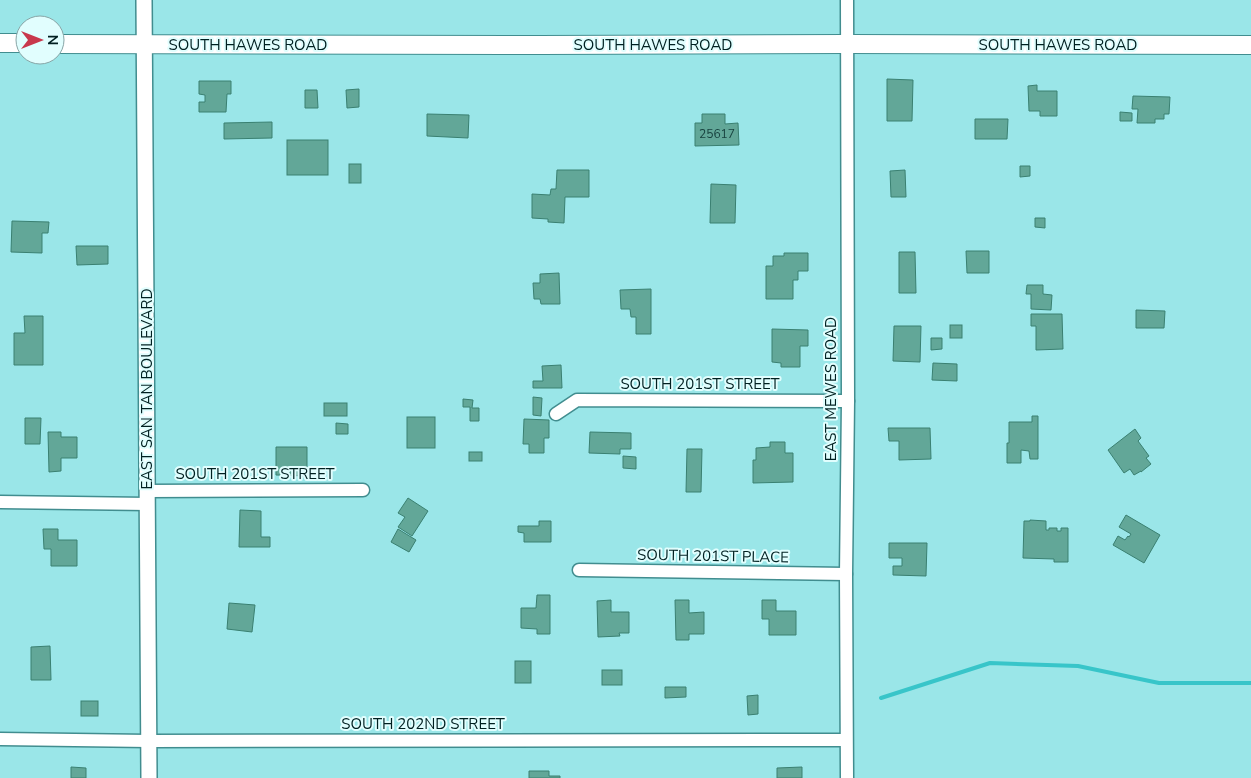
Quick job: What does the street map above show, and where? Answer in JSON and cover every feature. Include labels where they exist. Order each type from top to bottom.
[{"type":"main road","points":[[0,43],[15,43]]},
{"type":"main road","name":"SOUTH HAWES ROAD","points":[[65,44],[1251,45]]},
{"type":"street","name":"EAST SAN TAN BOULEVARD","points":[[144,0],[150,778]]},
{"type":"street","name":"EAST MEWES ROAD","points":[[847,778],[848,0]]},
{"type":"street","name":"SOUTH 201ST STREET","points":[[556,414],[577,400],[848,400]]},
{"type":"street","name":"SOUTH 201ST STREET","points":[[147,497],[363,490]]},
{"type":"street","points":[[0,502],[147,497]]},
{"type":"street","name":"SOUTH 201ST PLACE","points":[[579,570],[846,574]]},
{"type":"street","name":"SOUTH 202ND STREET","points":[[0,739],[150,741],[846,740]]},
{"type":"building","points":[[887,79],[913,80],[912,121],[887,121]]},
{"type":"building","points":[[199,81],[231,81],[231,94],[227,94],[226,112],[199,112],[199,102],[205,102],[205,95],[199,94]]},
{"type":"building","points":[[1037,85],[1037,91],[1057,91],[1057,116],[1040,116],[1040,111],[1029,111],[1028,86]]},
{"type":"building","points":[[359,89],[359,107],[347,108],[346,90]]},
{"type":"building","points":[[305,90],[317,90],[318,108],[305,108]]},
{"type":"building","points":[[1133,96],[1170,97],[1169,114],[1164,114],[1164,119],[1155,119],[1155,123],[1137,123],[1138,109],[1132,109]]},
{"type":"building","points":[[1120,112],[1132,113],[1132,121],[1120,121]]},
{"type":"building","points":[[427,114],[469,115],[468,138],[427,136]]},
{"type":"building","points":[[702,114],[725,114],[725,124],[738,123],[739,145],[695,146],[695,123],[702,123]]},
{"type":"building","points":[[975,119],[1008,119],[1007,139],[975,139]]},
{"type":"building","points":[[272,122],[272,138],[224,139],[224,123]]},
{"type":"building","points":[[287,140],[328,140],[328,175],[287,175]]},
{"type":"building","points":[[349,164],[361,164],[361,183],[349,183]]},
{"type":"building","points":[[1020,166],[1030,166],[1030,176],[1020,177]]},
{"type":"building","points":[[557,170],[589,170],[589,197],[565,197],[564,223],[532,218],[532,194],[550,195],[551,189],[556,189]]},
{"type":"building","points":[[905,170],[906,197],[891,197],[890,171]]},
{"type":"building","points":[[711,184],[736,185],[735,223],[710,223]]},
{"type":"building","points":[[1035,218],[1045,218],[1045,228],[1035,227]]},
{"type":"building","points":[[12,221],[49,222],[48,233],[42,233],[42,253],[11,252]]},
{"type":"building","points":[[76,246],[108,246],[108,264],[77,265]]},
{"type":"building","points":[[966,251],[989,251],[989,273],[967,273]]},
{"type":"building","points":[[899,252],[915,252],[916,293],[899,293]]},
{"type":"building","points":[[784,253],[808,253],[808,271],[798,271],[798,280],[793,280],[793,299],[766,299],[766,266],[773,266],[773,256],[784,256]]},
{"type":"building","points":[[559,273],[560,304],[541,304],[540,299],[534,299],[533,283],[540,283],[540,274]]},
{"type":"building","points":[[1027,285],[1043,285],[1043,294],[1052,295],[1051,310],[1031,309],[1031,294],[1026,294]]},
{"type":"building","points":[[651,289],[651,334],[636,334],[636,317],[631,317],[630,309],[621,309],[620,290]]},
{"type":"building","points":[[1136,310],[1165,311],[1164,328],[1136,328]]},
{"type":"building","points":[[1031,314],[1062,314],[1063,349],[1036,350],[1036,326],[1031,326]]},
{"type":"building","points":[[24,316],[43,316],[43,365],[14,365],[14,333],[25,333]]},
{"type":"building","points":[[950,325],[962,325],[962,338],[950,338]]},
{"type":"building","points":[[894,326],[921,326],[920,362],[893,361]]},
{"type":"building","points":[[772,329],[808,330],[808,346],[800,346],[800,367],[781,367],[781,363],[772,362]]},
{"type":"building","points":[[931,338],[942,338],[942,349],[931,350]]},
{"type":"building","points":[[933,363],[957,364],[957,381],[932,380]]},
{"type":"building","points":[[561,365],[562,388],[533,388],[533,381],[543,381],[542,366]]},
{"type":"building","points":[[533,397],[542,398],[541,416],[533,415]]},
{"type":"building","points":[[463,399],[473,400],[472,408],[479,408],[479,421],[470,421],[470,407],[463,407]]},
{"type":"building","points":[[324,403],[347,403],[347,416],[324,416]]},
{"type":"building","points":[[1032,416],[1038,416],[1038,459],[1030,459],[1029,451],[1021,450],[1021,463],[1007,463],[1009,422],[1032,422]]},
{"type":"building","points":[[407,417],[435,417],[435,448],[407,448]]},
{"type":"building","points":[[25,418],[41,418],[40,444],[25,444]]},
{"type":"building","points":[[524,419],[549,420],[549,438],[544,438],[544,453],[529,453],[529,444],[523,444]]},
{"type":"building","points":[[336,423],[348,424],[348,434],[336,434]]},
{"type":"building","points":[[888,428],[930,428],[931,459],[899,460],[899,441],[889,441]]},
{"type":"building","points":[[1135,429],[1141,438],[1138,441],[1149,456],[1146,458],[1151,464],[1134,475],[1130,469],[1124,473],[1108,450]]},
{"type":"building","points":[[48,432],[61,432],[61,437],[77,437],[77,458],[61,458],[61,471],[49,472]]},
{"type":"building","points":[[590,432],[631,433],[631,449],[620,449],[620,454],[589,453]]},
{"type":"building","points":[[770,442],[785,442],[785,453],[793,453],[793,482],[753,483],[753,460],[756,460],[756,448],[770,447]]},
{"type":"building","points":[[276,447],[307,447],[307,476],[276,475]]},
{"type":"building","points":[[687,449],[702,449],[701,492],[686,492]]},
{"type":"building","points":[[469,452],[482,452],[482,461],[469,461]]},
{"type":"building","points":[[623,456],[636,457],[636,469],[623,468]]},
{"type":"building","points":[[408,498],[428,511],[412,536],[398,527],[405,517],[398,513]]},
{"type":"building","points":[[240,510],[261,511],[261,537],[270,537],[270,547],[239,547]]},
{"type":"building","points":[[1126,515],[1160,535],[1144,563],[1113,545],[1118,536],[1125,540],[1131,534],[1119,527]]},
{"type":"building","points":[[539,521],[551,521],[551,542],[524,542],[524,533],[518,532],[518,526],[539,526]]},
{"type":"building","points":[[1024,521],[1046,521],[1046,530],[1057,528],[1057,531],[1061,531],[1061,528],[1068,528],[1068,562],[1054,562],[1054,559],[1023,558]]},
{"type":"building","points":[[43,529],[58,529],[58,540],[77,540],[77,566],[51,566],[51,549],[44,549]]},
{"type":"building","points":[[398,529],[416,540],[409,552],[391,542]]},
{"type":"building","points":[[889,543],[927,543],[926,576],[893,575],[893,566],[902,566],[902,558],[889,558]]},
{"type":"building","points":[[537,595],[550,595],[550,634],[537,634],[537,629],[521,628],[521,608],[536,608]]},
{"type":"building","points":[[611,600],[611,612],[629,612],[629,633],[619,633],[620,636],[598,637],[597,601]]},
{"type":"building","points":[[675,600],[689,600],[689,613],[704,612],[704,634],[689,634],[689,640],[676,640]]},
{"type":"building","points":[[762,600],[776,600],[776,611],[796,611],[796,635],[769,635],[769,619],[762,619]]},
{"type":"building","points":[[229,603],[255,605],[252,632],[227,629]]},
{"type":"building","points":[[50,646],[51,680],[31,680],[31,647]]},
{"type":"building","points":[[515,661],[531,661],[531,683],[515,683]]},
{"type":"building","points":[[602,670],[622,670],[622,685],[602,685]]},
{"type":"building","points":[[665,687],[686,687],[686,697],[665,698]]},
{"type":"building","points":[[758,695],[758,714],[748,715],[747,696]]},
{"type":"building","points":[[81,701],[98,701],[98,716],[81,716]]},
{"type":"building","points":[[71,767],[86,768],[86,778],[71,778]]},
{"type":"building","points":[[802,767],[802,778],[777,778],[777,768]]},
{"type":"building","points":[[529,771],[549,771],[549,776],[560,776],[560,778],[529,778]]},
{"type":"waterway","points":[[881,698],[990,663],[1078,666],[1159,683],[1251,683]]}]
